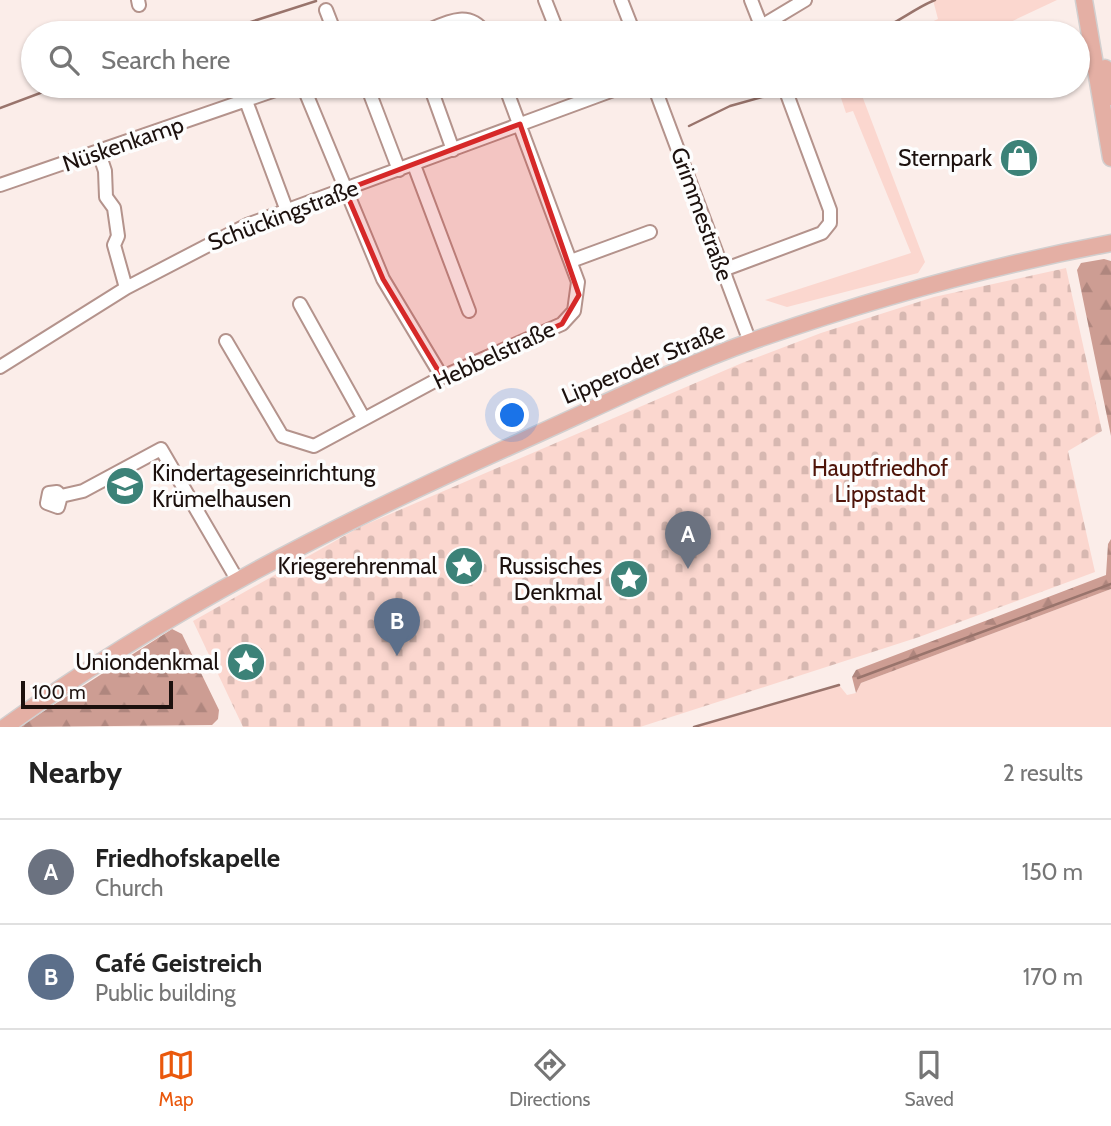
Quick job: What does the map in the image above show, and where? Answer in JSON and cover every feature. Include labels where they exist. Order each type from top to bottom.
[{"type":"main road","points":[[1084,0],[1088,21]]},
{"type":"main road","points":[[1094,0],[1111,97]]},
{"type":"main road","points":[[1090,35],[1111,158]]},
{"type":"main road","name":"Lipperoder Straße","points":[[5,727],[121,650],[238,580],[423,485],[750,342],[939,283],[1111,243]]},
{"type":"street","points":[[545,0],[553,21]]},
{"type":"street","points":[[621,0],[629,21]]},
{"type":"street","points":[[751,0],[756,21]]},
{"type":"street","points":[[773,21],[805,0]]},
{"type":"street","points":[[326,10],[330,21]]},
{"type":"street","points":[[450,21],[465,18],[472,21]]},
{"type":"street","name":"Nüskenkamp","points":[[0,185],[254,98]]},
{"type":"street","points":[[308,98],[383,279],[442,377]]},
{"type":"street","points":[[372,98],[399,170]]},
{"type":"street","points":[[434,98],[453,150]]},
{"type":"street","points":[[510,98],[520,124]]},
{"type":"street","name":"Schückingstraße","points":[[0,367],[126,288],[209,243],[287,211],[591,98]]},
{"type":"street","name":"Grimmestraße","points":[[658,98],[750,342]]},
{"type":"street","points":[[723,270],[822,233],[830,223],[830,210],[789,98]]},
{"type":"street","points":[[246,101],[287,211]]},
{"type":"street","name":"Hebbelstraße","points":[[226,341],[282,436],[314,446],[442,377],[562,324],[574,311],[579,295],[571,261],[520,124]]},
{"type":"street","points":[[99,153],[105,171],[106,197],[114,208],[118,236],[114,245],[126,288]]},
{"type":"street","points":[[414,164],[469,311]]},
{"type":"street","points":[[571,261],[650,232]]},
{"type":"street","points":[[300,304],[364,419]]},
{"type":"street","points":[[61,496],[83,491],[161,449],[238,580]]},
{"type":"highlighted area","points":[[520,124],[579,295],[562,324],[442,377],[383,279],[345,190]]},
{"type":"green space","points":[[933,0],[1057,0],[1012,21],[934,21],[938,19]]},
{"type":"green space","points":[[841,98],[863,98],[925,262],[918,273],[787,307],[765,300],[911,253],[853,111],[846,113]]},
{"type":"green space","points":[[1104,259],[1111,261],[1111,436],[1077,270],[1081,263]]},
{"type":"green space","name":"Hauptfriedhof Lippstadt","points":[[1066,268],[1102,431],[1068,451],[1095,572],[919,637],[640,727],[243,727],[193,621],[360,527],[742,363],[821,333],[934,297]]},
{"type":"green space","points":[[1111,539],[1111,589],[861,683],[856,693],[852,677],[856,670],[1106,575],[1108,544]]},
{"type":"green space","points":[[1111,589],[1111,727],[694,727],[839,685],[847,695],[856,693],[861,683]]},
{"type":"green space","points":[[172,629],[182,634],[219,710],[218,719],[212,725],[19,727]]},
{"type":"waterway","points":[[897,21],[935,0]]},
{"type":"waterway","points":[[254,21],[316,1]]},
{"type":"waterway","points":[[0,108],[27,98]]},
{"type":"waterway","points":[[689,126],[730,106],[759,98]]},
{"type":"waterway","points":[[858,678],[1111,584]]},
{"type":"waterway","points":[[694,727],[839,685]]},
{"type":"place","name":"Sternpark","points":[[1019,158]]},
{"type":"place","name":"Kindertageseinrichtung Krümelhausen","points":[[125,486]]},
{"type":"place","name":"Kriegerehrenmal","points":[[464,566]]},
{"type":"place","name":"Friedhofskapelle","points":[[688,569]]},
{"type":"place","name":"Russisches Denkmal","points":[[629,579]]},
{"type":"place","name":"Café Geistreich","points":[[397,656]]},
{"type":"place","name":"Uniondenkmal","points":[[246,662]]}]
